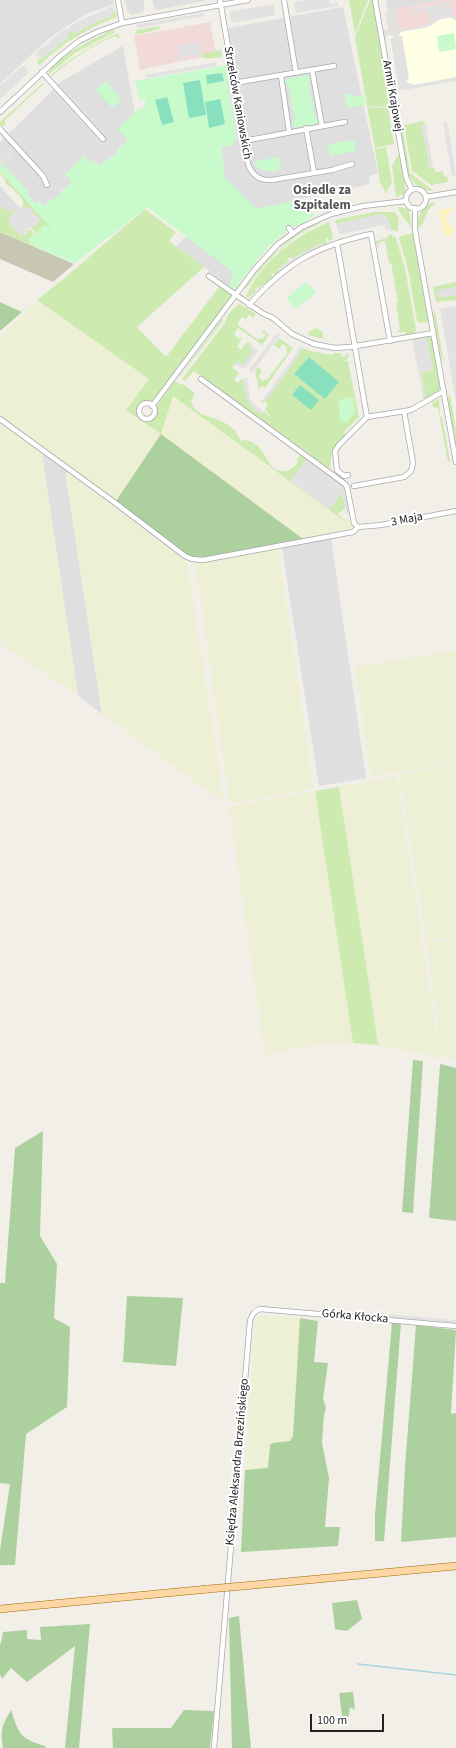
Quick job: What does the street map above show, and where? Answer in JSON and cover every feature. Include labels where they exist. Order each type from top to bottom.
[{"type":"main road","points":[[0,1609],[456,1566]]},
{"type":"street","points":[[118,0],[122,23]]},
{"type":"street","points":[[0,112],[42,72],[79,41],[106,28],[122,23],[220,3],[248,0]]},
{"type":"street","points":[[284,0],[296,73]]},
{"type":"street","name":"Armii Krajowej","points":[[375,0],[406,177],[412,190]]},
{"type":"street","name":"Strzelców Kaniowskich","points":[[220,3],[248,164],[252,172],[257,177],[268,180],[352,164]]},
{"type":"street","points":[[234,83],[334,66]]},
{"type":"street","points":[[312,70],[322,126]]},
{"type":"street","points":[[42,72],[103,139]]},
{"type":"street","points":[[281,76],[289,131]]},
{"type":"street","points":[[244,141],[289,131],[345,122]]},
{"type":"street","points":[[306,128],[314,172]]},
{"type":"street","points":[[0,129],[43,176],[47,184]]},
{"type":"street","points":[[412,190],[419,190],[426,197],[424,204],[415,208],[410,207],[406,201],[408,194],[412,190]]},
{"type":"street","points":[[426,197],[456,192]]},
{"type":"street","points":[[152,406],[262,261],[278,244],[302,227],[331,214],[363,206],[406,201]]},
{"type":"street","points":[[415,208],[415,230],[456,462]]},
{"type":"street","points":[[289,228],[292,233]]},
{"type":"street","points":[[249,305],[282,272],[298,260],[314,251],[371,234],[390,340]]},
{"type":"street","points":[[337,243],[356,346],[367,417]]},
{"type":"street","points":[[209,276],[249,305],[273,318],[292,334],[304,341],[322,346],[335,348],[356,346],[433,333]]},
{"type":"street","points":[[201,379],[345,484],[347,486],[354,523],[358,527]]},
{"type":"street","points":[[348,475],[344,476],[337,470],[335,451],[367,417],[414,409],[444,391]]},
{"type":"street","points":[[354,486],[404,477],[412,471],[413,463],[404,411]]},
{"type":"street","name":"3 Maja","points":[[0,419],[192,560],[203,560],[353,532],[358,527],[381,525],[456,511]]},
{"type":"street","name":"Górka Kłocka","points":[[254,1313],[260,1310],[276,1310],[456,1326]]},
{"type":"street","name":"Księdza Aleksandra Brzezińskiego","points":[[214,1748],[250,1321],[254,1313]]},
{"type":"shaded area","points":[[2,0],[113,0],[114,4],[87,14],[64,28],[47,40],[0,84],[0,2]]},
{"type":"shaded area","points":[[125,0],[143,0],[145,8],[143,12],[131,15],[127,10]]},
{"type":"shaded area","points":[[152,0],[208,0],[157,10],[154,7]]},
{"type":"shaded area","points":[[307,0],[329,0],[330,4],[338,3],[338,6],[296,13],[294,2]]},
{"type":"shaded area","points":[[386,0],[447,0],[388,10]]},
{"type":"shaded area","points":[[447,0],[456,0],[456,17],[428,27],[388,33],[388,10]]},
{"type":"shaded area","points":[[450,2],[452,14],[456,16],[456,21],[451,17],[440,19],[428,27],[401,32],[398,36],[402,36],[409,79],[406,80],[408,83],[414,85],[456,77],[456,81],[399,91],[390,38],[393,36],[388,35],[385,40],[383,29],[385,31],[392,27],[388,27],[385,11],[395,9],[398,28],[401,30],[425,25],[429,21],[430,18],[427,10],[412,13],[411,9]]},
{"type":"shaded area","points":[[273,4],[275,15],[232,23],[229,12]]},
{"type":"shaded area","points":[[113,6],[115,12],[112,13],[111,17],[98,21],[76,33],[69,33],[69,37],[41,59],[35,54],[64,29],[67,29],[77,22]]},
{"type":"shaded area","points":[[343,7],[378,174],[369,176],[370,184],[296,200],[288,227],[229,286],[176,246],[210,216],[225,178],[221,147],[234,145],[233,140],[237,139],[227,81],[230,80],[228,65],[232,51],[228,28]]},
{"type":"shaded area","points":[[204,13],[204,16],[139,28],[135,25]]},
{"type":"shaded area","points":[[456,17],[456,81],[399,91],[388,33],[428,27],[440,19]]},
{"type":"shaded area","points":[[210,22],[216,54],[140,70],[134,36]]},
{"type":"shaded area","points":[[200,42],[202,55],[185,56],[183,59],[179,60],[177,46]]},
{"type":"shaded area","points":[[123,46],[135,114],[118,129],[128,140],[117,150],[118,152],[100,166],[91,163],[84,156],[75,165],[72,182],[61,191],[62,193],[45,206],[36,204],[27,194],[29,192],[0,161],[0,142],[62,81]]},
{"type":"shaded area","points":[[217,62],[216,66],[148,78],[144,75]]},
{"type":"shaded area","points":[[22,66],[25,66],[28,69],[28,73],[0,99],[0,86]]},
{"type":"shaded area","points":[[59,84],[105,132],[101,136],[103,138],[97,143],[94,140],[96,138],[52,90]]},
{"type":"shaded area","points":[[447,121],[456,175],[452,176],[443,122]]},
{"type":"shaded area","points":[[426,125],[433,168],[430,169],[422,126]]},
{"type":"shaded area","points":[[0,149],[3,153],[10,150],[16,154],[1,168]]},
{"type":"shaded area","points":[[0,186],[20,208],[0,226]]},
{"type":"shaded area","points":[[23,205],[26,209],[28,207],[34,212],[32,216],[35,214],[40,219],[35,226],[21,236],[8,222],[11,220],[9,217]]},
{"type":"shaded area","points":[[383,214],[384,217],[388,219],[392,231],[385,229],[384,222],[384,225],[340,234],[338,231],[336,224]]},
{"type":"shaded area","points":[[0,232],[74,264],[53,282],[0,259]]},
{"type":"shaded area","points":[[323,243],[324,245],[279,273],[278,269],[300,254]]},
{"type":"shaded area","points":[[456,287],[456,295],[439,298],[437,290]]},
{"type":"shaded area","points":[[37,300],[149,379],[127,409],[140,420],[161,433],[172,396],[343,520],[351,519],[352,527],[350,529],[303,539],[161,434],[116,501],[0,416],[0,338]]},
{"type":"shaded area","points":[[456,306],[456,401],[440,309]]},
{"type":"shaded area","points":[[277,333],[280,335],[252,373],[249,370]]},
{"type":"shaded area","points":[[427,337],[424,341],[427,340],[433,370],[421,372],[425,394],[423,396],[412,339]]},
{"type":"shaded area","points":[[250,343],[258,351],[245,369],[242,367],[241,368],[234,364],[237,361],[243,365],[253,351],[248,346]]},
{"type":"shaded area","points":[[299,347],[302,348],[299,355],[296,354]]},
{"type":"shaded area","points":[[296,354],[298,356],[266,401],[263,399]]},
{"type":"shaded area","points":[[247,380],[251,402],[248,403],[243,381]]},
{"type":"shaded area","points":[[251,402],[264,411],[261,414],[249,405]]},
{"type":"shaded area","points":[[0,423],[42,454],[78,696],[0,643]]},
{"type":"shaded area","points":[[42,454],[67,469],[66,477],[102,714],[78,696]]},
{"type":"shaded area","points":[[306,459],[345,487],[329,510],[290,481]]},
{"type":"shaded area","points":[[67,469],[187,559],[224,803],[102,714],[66,477]]},
{"type":"shaded area","points":[[346,491],[350,513],[346,513],[342,492]]},
{"type":"shaded area","points":[[331,538],[366,778],[319,786],[282,548]]},
{"type":"shaded area","points":[[278,548],[314,788],[230,804],[195,563]]},
{"type":"shaded area","points":[[456,650],[456,762],[371,777],[355,667]]},
{"type":"shaded area","points":[[456,763],[456,937],[426,942],[399,774]]},
{"type":"shaded area","points":[[397,776],[440,1057],[438,1059],[423,1054],[379,1045],[339,787]]},
{"type":"shaded area","points":[[315,791],[353,1043],[314,1045],[265,1055],[229,807]]},
{"type":"shaded area","points":[[456,939],[456,1060],[441,1055],[427,944]]},
{"type":"shaded area","points":[[338,1310],[456,1320],[456,1323],[338,1313]]},
{"type":"shaded area","points":[[263,1315],[300,1318],[293,1436],[290,1441],[273,1443],[268,1468],[245,1470],[255,1321],[257,1317]]},
{"type":"green space","points":[[349,0],[368,0],[355,34]]},
{"type":"green space","points":[[370,0],[373,0],[391,106],[388,107],[367,106],[355,37]]},
{"type":"green space","points":[[115,12],[117,17],[95,26],[76,37],[58,49],[40,65],[38,64],[37,59],[41,59],[69,37],[69,33],[76,33],[98,21],[111,17],[112,13]]},
{"type":"green space","points":[[159,26],[160,29],[135,35],[137,30]]},
{"type":"green space","points":[[114,29],[115,32],[75,53],[48,75],[51,68],[57,62],[76,48]]},
{"type":"green space","points":[[118,33],[120,38],[115,36],[98,44],[74,59],[52,76],[51,75],[83,51]]},
{"type":"green space","points":[[454,33],[456,49],[439,52],[437,36]]},
{"type":"green space","points":[[221,50],[222,57],[207,59],[203,57],[202,54]]},
{"type":"green space","points":[[228,65],[230,80],[227,81],[237,139],[234,140],[234,145],[221,147],[225,178],[257,209],[298,200],[315,215],[288,231],[270,245],[235,290],[229,287],[233,272],[147,207],[75,263],[31,245],[28,240],[45,225],[49,229],[51,228],[0,170],[0,161],[29,192],[27,194],[35,204],[39,201],[45,206],[72,182],[65,174],[84,156],[91,163],[95,160],[100,166],[118,152],[117,150],[128,140],[118,129],[138,109],[143,108],[145,105],[145,99],[139,100],[135,81]]},
{"type":"green space","points":[[222,73],[224,81],[207,84],[206,75]]},
{"type":"green space","points":[[307,75],[311,79],[308,81],[315,117],[317,118],[318,122],[295,128],[292,123],[295,120],[288,84],[286,84],[285,81],[287,79]]},
{"type":"green space","points":[[200,80],[206,115],[189,118],[183,83]]},
{"type":"green space","points":[[106,81],[121,99],[112,108],[96,90]]},
{"type":"green space","points":[[43,83],[44,84],[5,120],[5,126],[0,125],[0,122]]},
{"type":"green space","points":[[349,94],[354,97],[364,95],[365,105],[347,108],[344,95]]},
{"type":"green space","points":[[167,97],[174,122],[162,125],[155,100]]},
{"type":"green space","points":[[220,99],[225,124],[209,128],[205,102]]},
{"type":"green space","points":[[367,107],[388,108],[394,144],[375,148]]},
{"type":"green space","points":[[423,121],[426,124],[422,126],[430,169],[435,168],[435,172],[443,171],[444,177],[447,176],[448,182],[431,185],[412,171],[404,125]]},
{"type":"green space","points":[[402,126],[410,173],[434,191],[424,190],[416,185],[411,178],[404,159],[400,129]]},
{"type":"green space","points":[[354,140],[356,151],[330,156],[328,144]]},
{"type":"green space","points":[[386,147],[392,183],[386,193],[380,183],[375,149]]},
{"type":"green space","points":[[398,155],[403,169],[405,190],[404,194],[396,197],[392,166]]},
{"type":"green space","points":[[278,157],[281,169],[277,170],[262,170],[253,162]]},
{"type":"green space","points":[[0,171],[51,228],[49,229],[45,225],[36,233],[31,228],[40,220],[32,216],[28,207],[26,209],[23,205],[23,200],[5,182],[5,179],[0,174]]},
{"type":"green space","points":[[436,202],[429,209],[421,227],[418,228],[418,219],[421,211],[427,205]]},
{"type":"green space","points":[[0,205],[8,213],[12,209],[15,212],[9,217],[11,220],[8,222],[21,236],[23,234],[25,235],[30,229],[34,234],[28,240],[31,245],[0,232]]},
{"type":"green space","points":[[398,207],[409,210],[412,228],[400,213]]},
{"type":"green space","points":[[145,209],[176,232],[169,241],[204,267],[137,327],[166,357],[219,287],[231,295],[231,297],[153,400],[140,405],[138,412],[140,418],[145,420],[153,419],[156,413],[157,405],[175,381],[181,385],[183,384],[195,393],[191,401],[196,410],[233,428],[231,431],[234,429],[241,441],[246,440],[254,443],[253,446],[256,444],[270,464],[278,471],[284,471],[294,467],[301,454],[319,467],[316,466],[300,488],[310,495],[325,473],[323,471],[339,481],[336,480],[345,487],[346,491],[342,492],[346,513],[350,513],[346,514],[345,508],[338,514],[343,519],[351,519],[343,520],[173,396],[161,434],[126,410],[149,379],[37,300]]},
{"type":"green space","points":[[374,212],[395,212],[399,221],[397,232],[390,229],[388,219],[383,214],[336,224],[335,220]]},
{"type":"green space","points":[[320,221],[320,223],[308,229],[288,243],[270,259],[246,289],[245,288],[261,268],[278,250],[308,227]]},
{"type":"green space","points":[[329,222],[333,237],[332,240],[329,241],[328,238],[325,239],[327,244],[324,245],[322,243],[292,259],[290,257],[288,259],[289,261],[278,269],[279,273],[276,276],[273,273],[271,274],[274,278],[255,290],[256,292],[248,298],[246,296],[252,284],[261,272],[280,252],[304,235]]},
{"type":"green space","points":[[413,233],[429,322],[421,323],[417,321],[408,269],[399,238],[400,236]]},
{"type":"green space","points":[[390,234],[396,238],[405,269],[416,329],[415,333],[406,335],[405,332],[398,332],[398,336],[397,331],[400,330],[396,303],[398,302],[391,263],[389,263],[385,241],[378,243],[379,247],[377,247],[376,241],[387,238]]},
{"type":"green space","points":[[306,282],[316,293],[296,309],[286,298]]},
{"type":"green space","points":[[456,282],[456,300],[436,302],[433,287]]},
{"type":"green space","points":[[0,302],[22,312],[0,331]]},
{"type":"green space","points":[[240,304],[256,314],[253,318],[249,314],[246,319],[242,317],[237,324],[258,340],[260,338],[262,339],[266,335],[262,332],[263,330],[269,335],[262,345],[238,328],[234,334],[239,339],[241,337],[242,338],[237,347],[241,350],[248,342],[250,343],[248,346],[253,351],[243,365],[237,361],[232,367],[239,373],[234,380],[238,383],[241,379],[243,380],[246,378],[247,380],[243,381],[251,402],[261,414],[264,411],[269,416],[270,415],[265,410],[268,404],[264,401],[262,404],[261,401],[263,399],[265,401],[298,356],[296,354],[299,355],[302,348],[333,355],[334,353],[341,353],[341,357],[346,356],[346,353],[348,353],[348,359],[343,361],[348,361],[359,417],[344,432],[346,435],[332,450],[330,469],[194,371],[185,381],[182,379],[225,323],[227,317],[235,307]]},
{"type":"green space","points":[[435,311],[444,363],[440,354],[433,315]]},
{"type":"green space","points":[[223,318],[223,321],[179,378],[179,377]]},
{"type":"green space","points":[[317,328],[323,332],[323,339],[308,335],[310,331]]},
{"type":"green space","points":[[425,337],[432,339],[441,389],[426,399],[422,397],[425,394],[421,372],[433,370],[427,340],[424,341]]},
{"type":"green space","points":[[279,338],[293,348],[265,388],[262,386],[259,390],[255,371],[258,367],[262,371],[258,377],[263,381],[265,379],[267,380],[288,352],[286,350],[288,348],[283,344],[279,349],[274,345]]},
{"type":"green space","points":[[309,357],[339,382],[325,399],[294,374]]},
{"type":"green space","points":[[300,385],[319,400],[311,410],[292,395]]},
{"type":"green space","points":[[450,395],[456,430],[456,447],[447,397]]},
{"type":"green space","points":[[353,397],[355,412],[348,421],[341,423],[338,400]]},
{"type":"green space","points":[[439,399],[440,417],[442,417],[450,461],[448,462],[438,408],[433,407],[432,403]]},
{"type":"green space","points":[[161,434],[303,539],[202,558],[191,557],[183,553],[116,501]]},
{"type":"green space","points":[[339,787],[379,1045],[353,1043],[315,791]]},
{"type":"green space","points":[[413,1060],[423,1061],[413,1213],[402,1212]]},
{"type":"green space","points":[[440,1064],[456,1068],[456,1221],[429,1218]]},
{"type":"green space","points":[[43,1131],[40,1236],[57,1264],[54,1318],[70,1327],[67,1407],[26,1434],[15,1565],[0,1565],[0,1550],[10,1484],[0,1483],[0,1283],[5,1283],[15,1148]]},
{"type":"green space","points":[[127,1296],[183,1298],[176,1366],[123,1362]]},
{"type":"green space","points":[[300,1318],[318,1321],[314,1362],[328,1363],[323,1399],[326,1408],[322,1443],[329,1478],[325,1527],[340,1527],[338,1546],[241,1552],[245,1470],[268,1468],[270,1445],[273,1443],[290,1441],[293,1436]]},
{"type":"green space","points":[[392,1323],[401,1323],[384,1541],[375,1541],[375,1514]]},
{"type":"green space","points":[[416,1325],[456,1330],[451,1414],[456,1413],[456,1537],[401,1542],[405,1467]]},
{"type":"green space","points":[[357,1600],[362,1619],[347,1631],[335,1629],[332,1603]]},
{"type":"green space","points":[[239,1616],[251,1748],[232,1748],[229,1618]]},
{"type":"green space","points":[[90,1624],[79,1748],[65,1748],[75,1646],[27,1682],[11,1668],[2,1679],[0,1674],[0,1644],[3,1632],[27,1630],[27,1639],[41,1640],[40,1627]]},
{"type":"green space","points":[[353,1692],[355,1710],[350,1707],[349,1716],[342,1716],[339,1693]]},
{"type":"green space","points":[[11,1710],[18,1730],[21,1734],[36,1743],[45,1746],[46,1748],[3,1748],[2,1728]]},
{"type":"green space","points":[[184,1710],[214,1711],[210,1748],[113,1748],[112,1728],[171,1728]]},
{"type":"sand","points":[[454,208],[454,210],[450,211],[445,217],[447,223],[453,228],[453,234],[445,236],[439,210]]},
{"type":"waterway","points":[[358,1664],[456,1675]]},
{"type":"district","name":"Osiedle za Szpitalem","points":[[322,198]]}]
